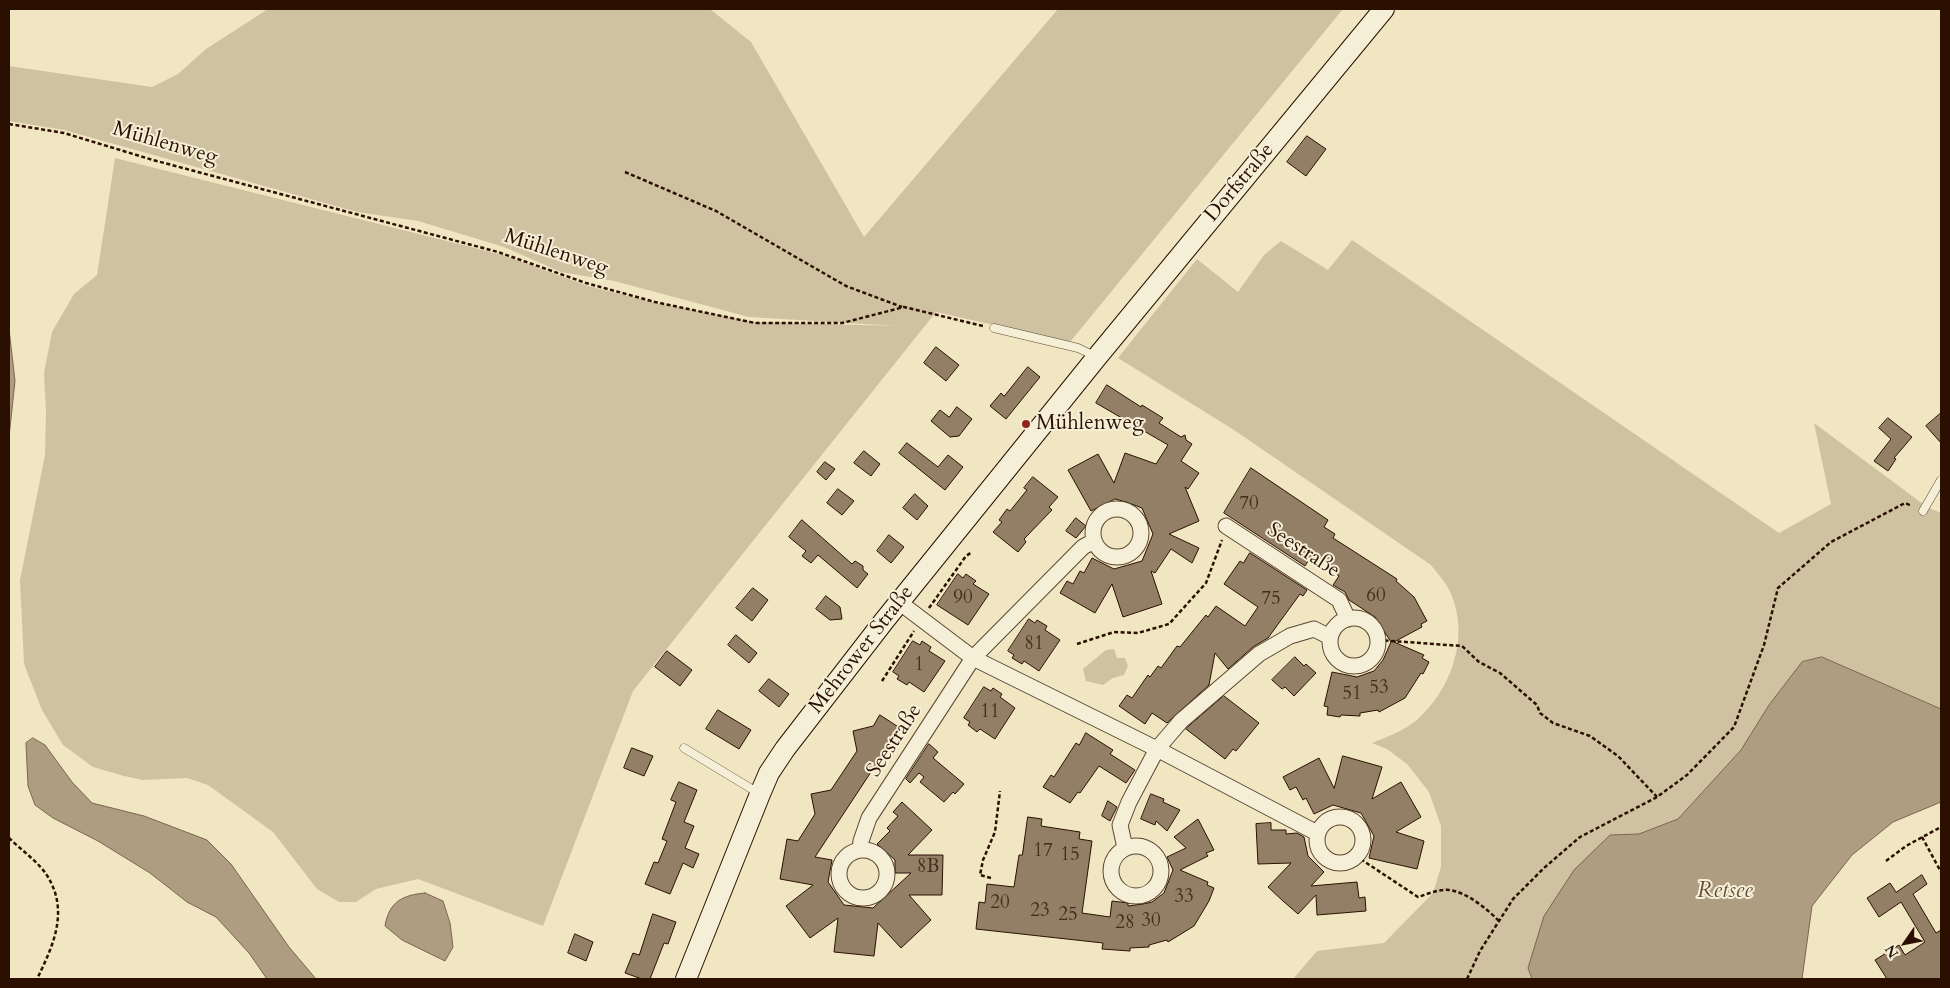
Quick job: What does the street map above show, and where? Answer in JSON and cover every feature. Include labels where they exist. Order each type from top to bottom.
[{"type":"main road","name":"Dorfstraße","points":[[1097,357],[1384,9]]},
{"type":"main road","name":"Mehrower Straße","points":[[686,979],[769,773],[785,749],[899,602],[1097,357]]},
{"type":"street","name":"Seestraße","points":[[1226,526],[1339,600],[1348,619]]},
{"type":"street","name":"Seestraße","points":[[860,850],[860,841],[869,818],[973,658],[1083,546],[1094,541]]},
{"type":"street","points":[[899,602],[973,658],[1157,749],[1317,834]]},
{"type":"street","points":[[1348,619],[1366,621],[1376,632],[1378,640],[1374,655],[1369,661],[1353,666],[1338,660],[1333,654],[1330,637],[1338,624],[1348,619]]},
{"type":"street","points":[[1125,848],[1120,825],[1157,749],[1181,721],[1259,654],[1290,636],[1314,629],[1330,637]]},
{"type":"street","points":[[1344,817],[1358,824],[1364,839],[1362,847],[1354,859],[1339,864],[1325,858],[1317,846],[1317,834],[1322,824],[1329,819],[1344,817]]},
{"type":"lane","points":[[994,328],[1078,348],[1097,357]]},
{"type":"lane","points":[[1923,511],[1941,480]]},
{"type":"lane","points":[[684,748],[760,794]]},
{"type":"path","name":"Mühlenweg","points":[[9,124],[64,133],[153,160],[498,252],[586,283],[655,302],[755,323],[842,323],[904,307],[994,328]]},
{"type":"path","points":[[625,172],[716,211],[846,286],[904,307]]},
{"type":"path","points":[[1466,979],[1480,951],[1513,898],[1580,837],[1657,796],[1687,775],[1734,727],[1764,645],[1778,588],[1831,542],[1905,503],[1923,511]]},
{"type":"path","points":[[1077,644],[1114,632],[1138,633],[1169,624],[1206,583],[1226,526]]},
{"type":"path","points":[[882,682],[921,619],[966,556],[972,552]]},
{"type":"path","points":[[1378,640],[1462,646],[1479,662],[1500,673],[1537,705],[1540,713],[1553,723],[1590,736],[1618,756],[1657,796]]},
{"type":"path","points":[[991,878],[980,875],[983,860],[995,832],[1000,791]]},
{"type":"path","points":[[1886,861],[1922,837],[1941,828]]},
{"type":"path","points":[[1922,837],[1941,872]]},
{"type":"path","points":[[9,838],[47,875],[57,897],[54,943],[37,979]]},
{"type":"path","points":[[1354,859],[1362,860],[1418,896],[1450,890],[1463,895],[1490,912],[1499,921]]},
{"type":"shaded area","points":[[268,9],[710,9],[751,42],[864,237],[1058,9],[1343,9],[1070,342],[936,312],[633,691],[543,926],[418,879],[376,889],[356,902],[339,902],[317,889],[273,832],[208,785],[187,778],[143,780],[93,767],[63,745],[42,710],[24,664],[20,580],[45,455],[46,412],[44,373],[52,332],[74,294],[97,275],[115,158],[503,255],[588,286],[657,303],[754,322],[897,326],[749,317],[614,281],[561,272],[504,247],[418,221],[357,212],[64,130],[9,121],[9,66],[152,87],[178,74],[206,49]]},
{"type":"shaded area","points":[[1352,240],[1779,533],[1831,504],[1814,423],[1927,507],[1941,513],[1941,709],[1822,657],[1769,705],[1741,750],[1678,819],[1639,834],[1610,835],[1528,968],[1532,979],[1293,979],[1317,951],[1384,943],[1433,893],[1441,867],[1441,826],[1429,792],[1407,764],[1387,749],[1372,743],[1399,732],[1417,720],[1434,702],[1443,687],[1451,671],[1456,654],[1458,619],[1454,602],[1445,583],[1431,565],[1234,430],[1118,358],[1197,259],[1238,292],[1264,255],[1281,241],[1328,270]]},
{"type":"shaded area","points":[[1114,649],[1117,658],[1125,658],[1128,666],[1124,675],[1113,678],[1103,685],[1086,681],[1083,669],[1106,650]]},
{"type":"water","points":[[9,329],[15,381],[9,437]]},
{"type":"water","name":"Retsee","points":[[1822,657],[1941,709],[1941,802],[1893,822],[1852,855],[1812,906],[1802,979],[1532,979],[1528,968],[1544,916],[1574,870],[1610,835],[1639,834],[1678,819],[1741,750],[1769,705],[1802,662]]},
{"type":"water","points":[[33,738],[45,745],[72,782],[92,803],[144,816],[207,840],[231,864],[289,947],[316,979],[267,979],[249,953],[216,917],[187,902],[150,873],[98,841],[53,818],[35,805],[28,786],[26,743]]},
{"type":"water","points":[[425,893],[443,901],[450,923],[453,947],[445,961],[402,940],[385,926],[390,911],[398,901]]},
{"type":"building","points":[[1307,136],[1326,149],[1306,176],[1287,162]]},
{"type":"building","points":[[936,347],[959,365],[946,381],[924,363]]},
{"type":"building","points":[[1028,367],[1040,377],[1006,419],[990,406],[1001,393],[1004,396]]},
{"type":"building","points":[[1107,385],[1141,407],[1142,405],[1163,418],[1159,423],[1181,437],[1185,435],[1186,440],[1192,444],[1181,461],[1199,473],[1188,489],[1185,487],[1199,521],[1169,534],[1199,548],[1192,563],[1171,549],[1155,573],[1151,571],[1162,604],[1123,617],[1112,584],[1095,613],[1060,593],[1067,581],[1073,584],[1080,571],[1084,573],[1092,558],[1114,569],[1142,561],[1153,534],[1142,508],[1126,502],[1115,499],[1091,511],[1068,470],[1098,454],[1114,483],[1125,453],[1156,464],[1168,445],[1096,403]]},
{"type":"building","points":[[957,407],[972,419],[959,436],[950,437],[931,421],[940,410],[949,417]]},
{"type":"building","points":[[1941,413],[1941,443],[1926,426]]},
{"type":"building","points":[[1888,418],[1912,437],[1894,458],[1896,459],[1888,471],[1874,461],[1891,439],[1879,428]]},
{"type":"building","points":[[907,443],[938,467],[948,455],[963,467],[945,490],[899,453]]},
{"type":"building","points":[[864,451],[880,464],[871,476],[854,463]]},
{"type":"building","points":[[825,462],[835,469],[826,480],[817,472]]},
{"type":"building","points":[[1251,468],[1328,520],[1324,527],[1335,534],[1333,538],[1397,579],[1396,581],[1414,597],[1427,621],[1421,624],[1422,627],[1394,642],[1424,655],[1422,658],[1429,662],[1423,674],[1421,673],[1405,698],[1379,712],[1378,710],[1360,713],[1360,716],[1341,715],[1340,717],[1327,715],[1328,707],[1324,706],[1332,672],[1357,677],[1374,671],[1383,660],[1391,642],[1375,617],[1349,600],[1345,592],[1333,585],[1339,576],[1335,573],[1337,569],[1313,553],[1305,566],[1224,513]]},
{"type":"building","points":[[1033,477],[1058,497],[1049,507],[1052,510],[1024,539],[1026,542],[1018,552],[993,532],[1002,522],[999,520],[1007,509],[1010,511],[1027,490],[1024,488]]},
{"type":"building","points":[[838,489],[854,501],[842,515],[827,503]]},
{"type":"building","points":[[915,494],[928,506],[917,520],[903,508]]},
{"type":"building","points":[[1076,518],[1086,526],[1076,538],[1066,531]]},
{"type":"building","points":[[802,520],[852,564],[855,561],[863,566],[863,570],[868,574],[857,588],[818,555],[811,563],[802,556],[806,551],[789,537]]},
{"type":"building","points":[[889,535],[904,547],[891,563],[877,551]]},
{"type":"building","points":[[1250,553],[1307,590],[1303,596],[1300,594],[1268,638],[1253,647],[1228,669],[1215,653],[1209,685],[1167,723],[1152,713],[1145,724],[1119,706],[1127,695],[1132,698],[1148,675],[1150,677],[1158,666],[1161,668],[1177,646],[1180,647],[1206,615],[1208,617],[1216,606],[1245,626],[1258,607],[1224,584],[1240,561],[1243,563]]},
{"type":"building","points":[[958,574],[963,578],[966,574],[976,581],[973,584],[989,594],[968,625],[937,605]]},
{"type":"building","points":[[753,588],[768,600],[752,621],[736,608]]},
{"type":"building","points":[[826,596],[840,607],[842,619],[830,620],[816,609]]},
{"type":"building","points":[[1029,619],[1035,623],[1037,620],[1047,626],[1045,630],[1060,640],[1039,671],[1024,661],[1022,664],[1012,658],[1014,655],[1008,651]]},
{"type":"building","points":[[736,635],[757,653],[749,663],[728,645]]},
{"type":"building","points":[[913,641],[920,645],[922,641],[931,647],[929,651],[945,661],[924,692],[909,682],[907,685],[897,679],[899,676],[893,672]]},
{"type":"building","points":[[667,651],[692,670],[680,686],[655,667]]},
{"type":"building","points":[[1295,657],[1304,666],[1306,664],[1316,673],[1294,696],[1285,687],[1282,689],[1272,680]]},
{"type":"building","points":[[769,679],[789,694],[779,707],[759,691]]},
{"type":"building","points":[[984,687],[991,691],[993,688],[1002,694],[1000,697],[1015,708],[995,739],[980,729],[977,732],[968,725],[970,722],[964,718]]},
{"type":"building","points":[[1224,696],[1259,723],[1236,751],[1233,749],[1225,759],[1186,729]]},
{"type":"building","points":[[718,710],[751,730],[739,749],[706,729]]},
{"type":"building","points":[[880,715],[900,728],[815,857],[832,860],[828,882],[844,905],[873,908],[911,873],[895,873],[895,860],[877,844],[890,831],[887,828],[898,816],[893,812],[902,802],[932,830],[908,855],[943,855],[942,895],[909,895],[931,920],[901,948],[878,923],[874,956],[834,952],[838,918],[810,938],[786,906],[813,885],[780,879],[787,839],[798,841],[815,814],[811,794],[831,790],[857,751],[853,731],[873,726]]},
{"type":"building","points":[[1086,733],[1113,750],[1110,754],[1135,770],[1126,783],[1099,766],[1080,793],[1078,792],[1070,803],[1043,787],[1051,775],[1054,777],[1076,743],[1079,745]]},
{"type":"building","points":[[929,744],[938,752],[933,758],[964,784],[944,802],[920,782],[924,777],[919,773],[910,783],[906,779]]},
{"type":"building","points":[[632,748],[653,756],[644,776],[624,768]]},
{"type":"building","points":[[1343,756],[1382,767],[1372,799],[1401,782],[1421,817],[1396,832],[1424,841],[1417,869],[1369,858],[1374,836],[1361,813],[1333,805],[1314,814],[1306,798],[1303,800],[1296,787],[1290,790],[1283,777],[1319,758],[1334,788]]},
{"type":"building","points":[[679,782],[697,790],[684,822],[694,826],[685,848],[699,854],[693,868],[683,863],[670,894],[645,884],[654,862],[658,863],[667,841],[662,839],[676,802],[671,800]]},
{"type":"building","points":[[1151,794],[1164,799],[1163,802],[1180,810],[1167,831],[1156,821],[1155,825],[1141,819]]},
{"type":"building","points":[[1108,801],[1117,807],[1110,821],[1102,816]]},
{"type":"building","points":[[1028,817],[1042,819],[1041,826],[1080,832],[1079,839],[1092,841],[1082,913],[1110,917],[1112,901],[1128,903],[1128,906],[1143,904],[1152,902],[1164,893],[1173,870],[1167,857],[1186,848],[1174,837],[1198,819],[1214,850],[1206,853],[1208,856],[1180,870],[1208,882],[1207,885],[1214,888],[1209,901],[1194,926],[1168,942],[1167,940],[1149,945],[1149,947],[1130,948],[1130,951],[1102,949],[1103,943],[976,929],[979,902],[985,903],[987,884],[1014,887],[1019,855],[1022,855]]},
{"type":"building","points":[[1271,823],[1271,830],[1286,830],[1286,834],[1297,833],[1304,837],[1308,856],[1324,872],[1311,886],[1357,882],[1359,898],[1365,897],[1366,911],[1317,915],[1316,895],[1298,914],[1283,901],[1268,887],[1291,863],[1258,864],[1256,824]]},
{"type":"building","points":[[1922,875],[1927,884],[1913,894],[1936,933],[1941,930],[1941,979],[1887,979],[1875,960],[1899,945],[1905,955],[1925,942],[1901,902],[1879,917],[1867,898],[1890,883],[1896,892]]},
{"type":"building","points":[[653,914],[676,922],[668,944],[664,943],[650,979],[642,979],[625,973],[633,953],[639,955]]},
{"type":"building","points":[[575,934],[593,942],[586,961],[568,953]]},
{"type":"place","name":"Mühlenweg","points":[[1026,424]]}]
